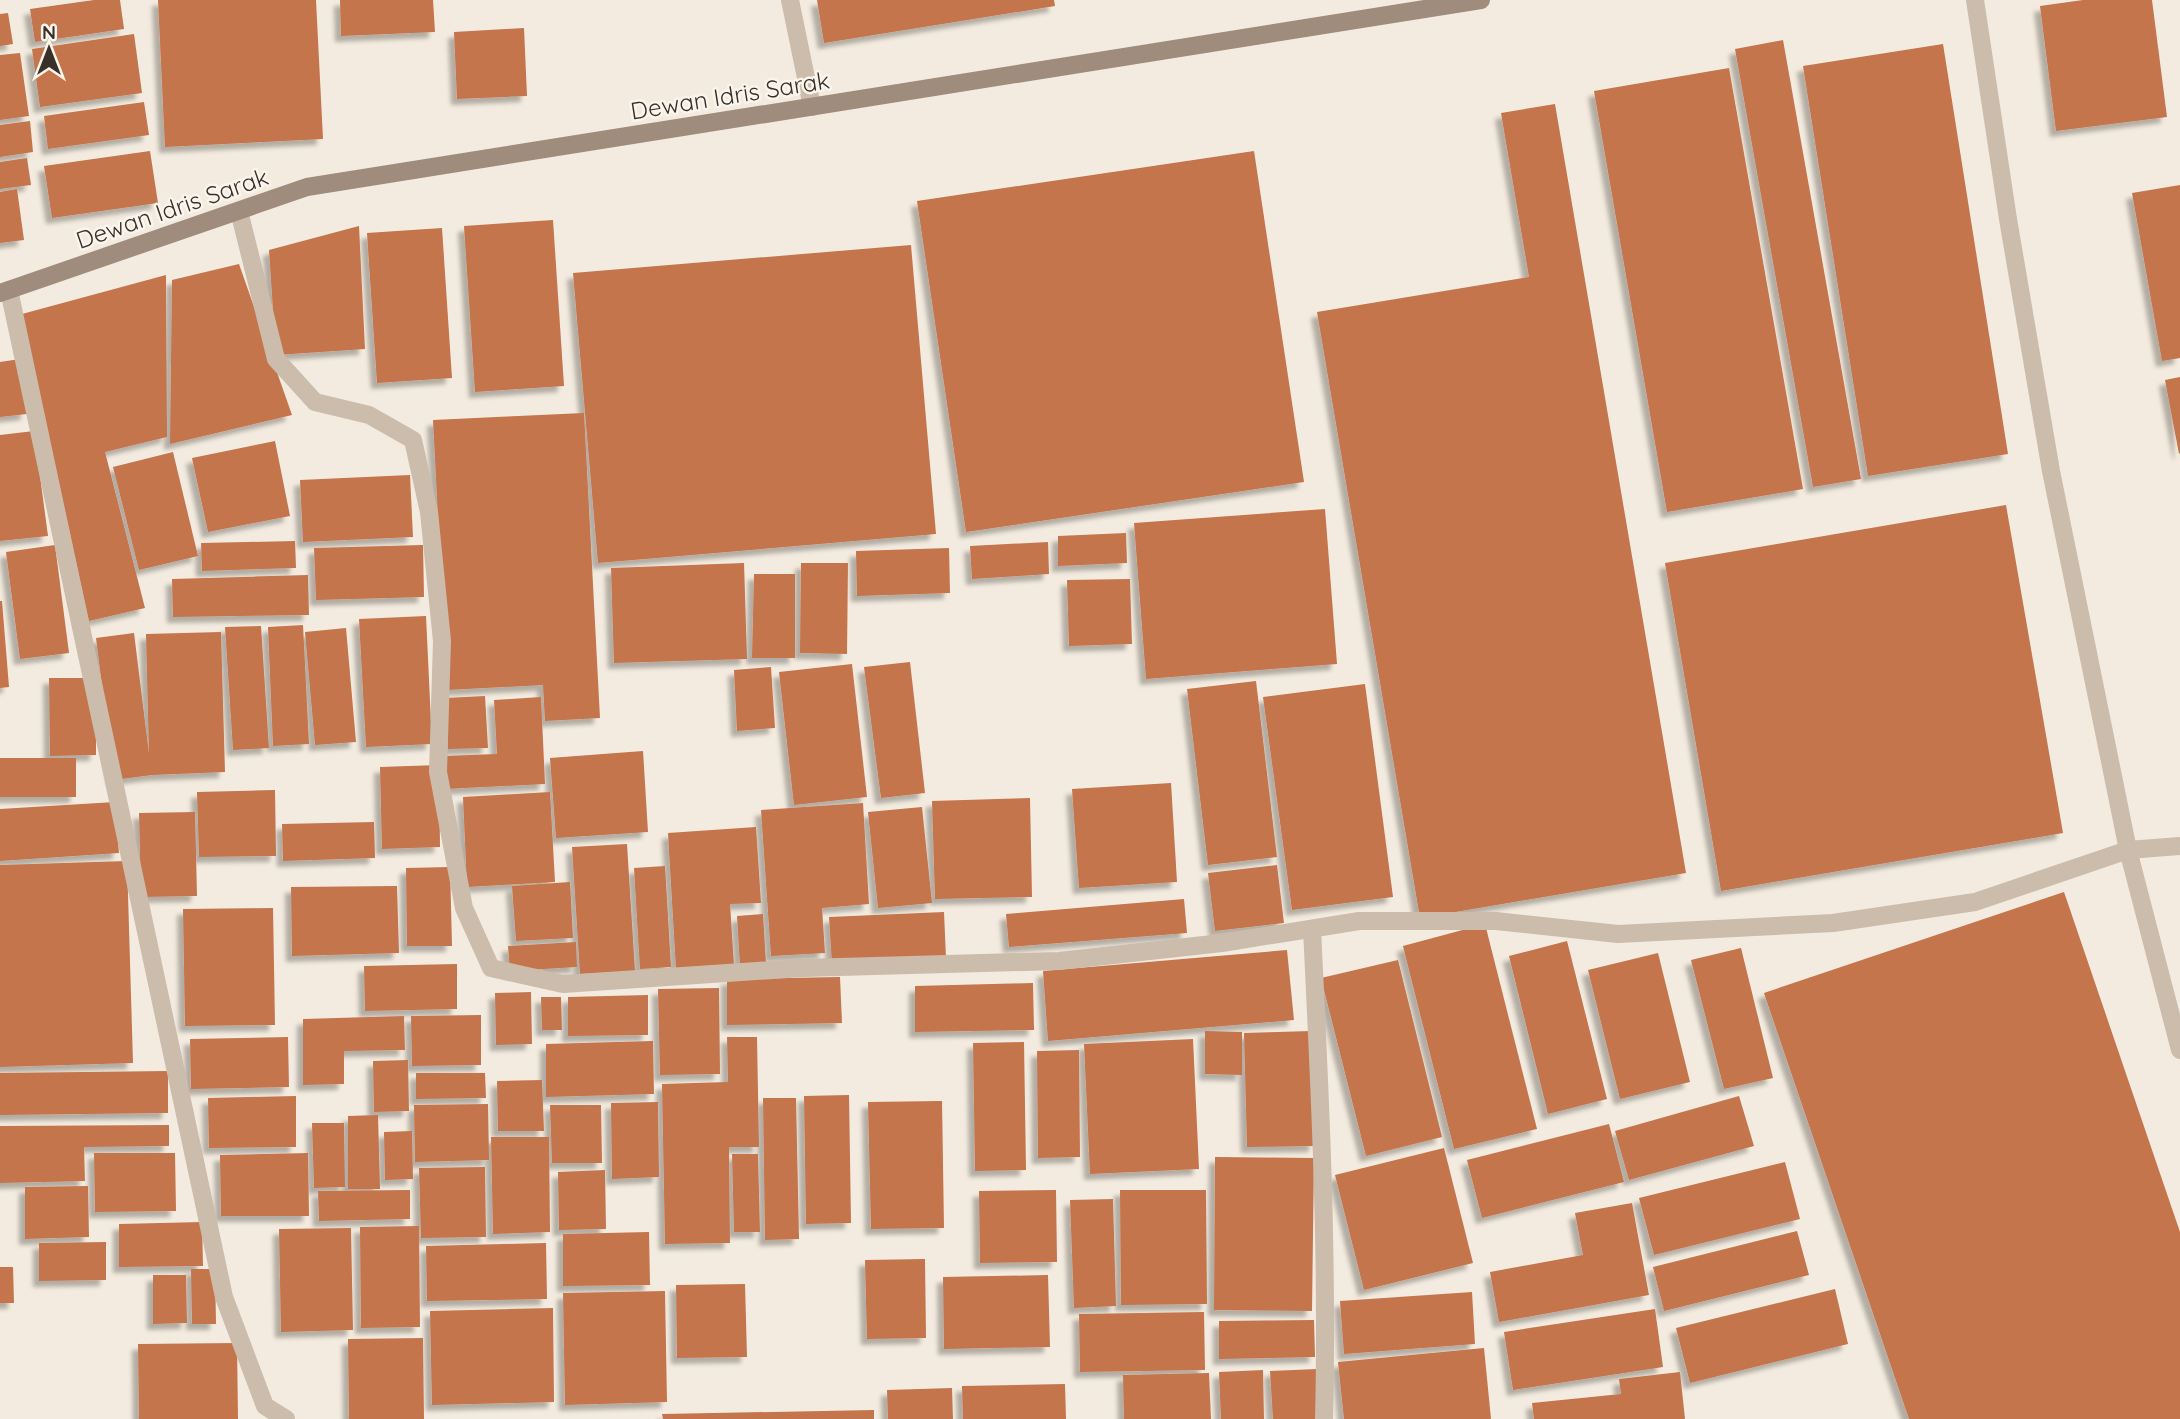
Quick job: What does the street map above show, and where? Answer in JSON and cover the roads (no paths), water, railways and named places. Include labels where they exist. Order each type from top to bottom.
[{"type":"main road","name":"Dewan Idris Sarak","points":[[5,292],[307,187],[813,107],[1415,5],[1481,0]]},
{"type":"street","points":[[790,0],[813,107]]},
{"type":"street","points":[[1975,0],[2008,219],[2051,471],[2128,850],[2180,1050]]},
{"type":"street","points":[[239,211],[276,359],[315,402],[369,415],[412,440],[429,512],[442,641],[438,772],[464,908],[491,968],[563,984],[803,968],[1059,961],[1222,943],[1359,921],[1496,921],[1618,934],[1833,923],[1975,902],[2128,850],[2180,846]]},
{"type":"street","points":[[5,292],[224,1297],[265,1406],[286,1419]]},
{"type":"street","points":[[1312,929],[1327,1315],[1324,1419]]}]
